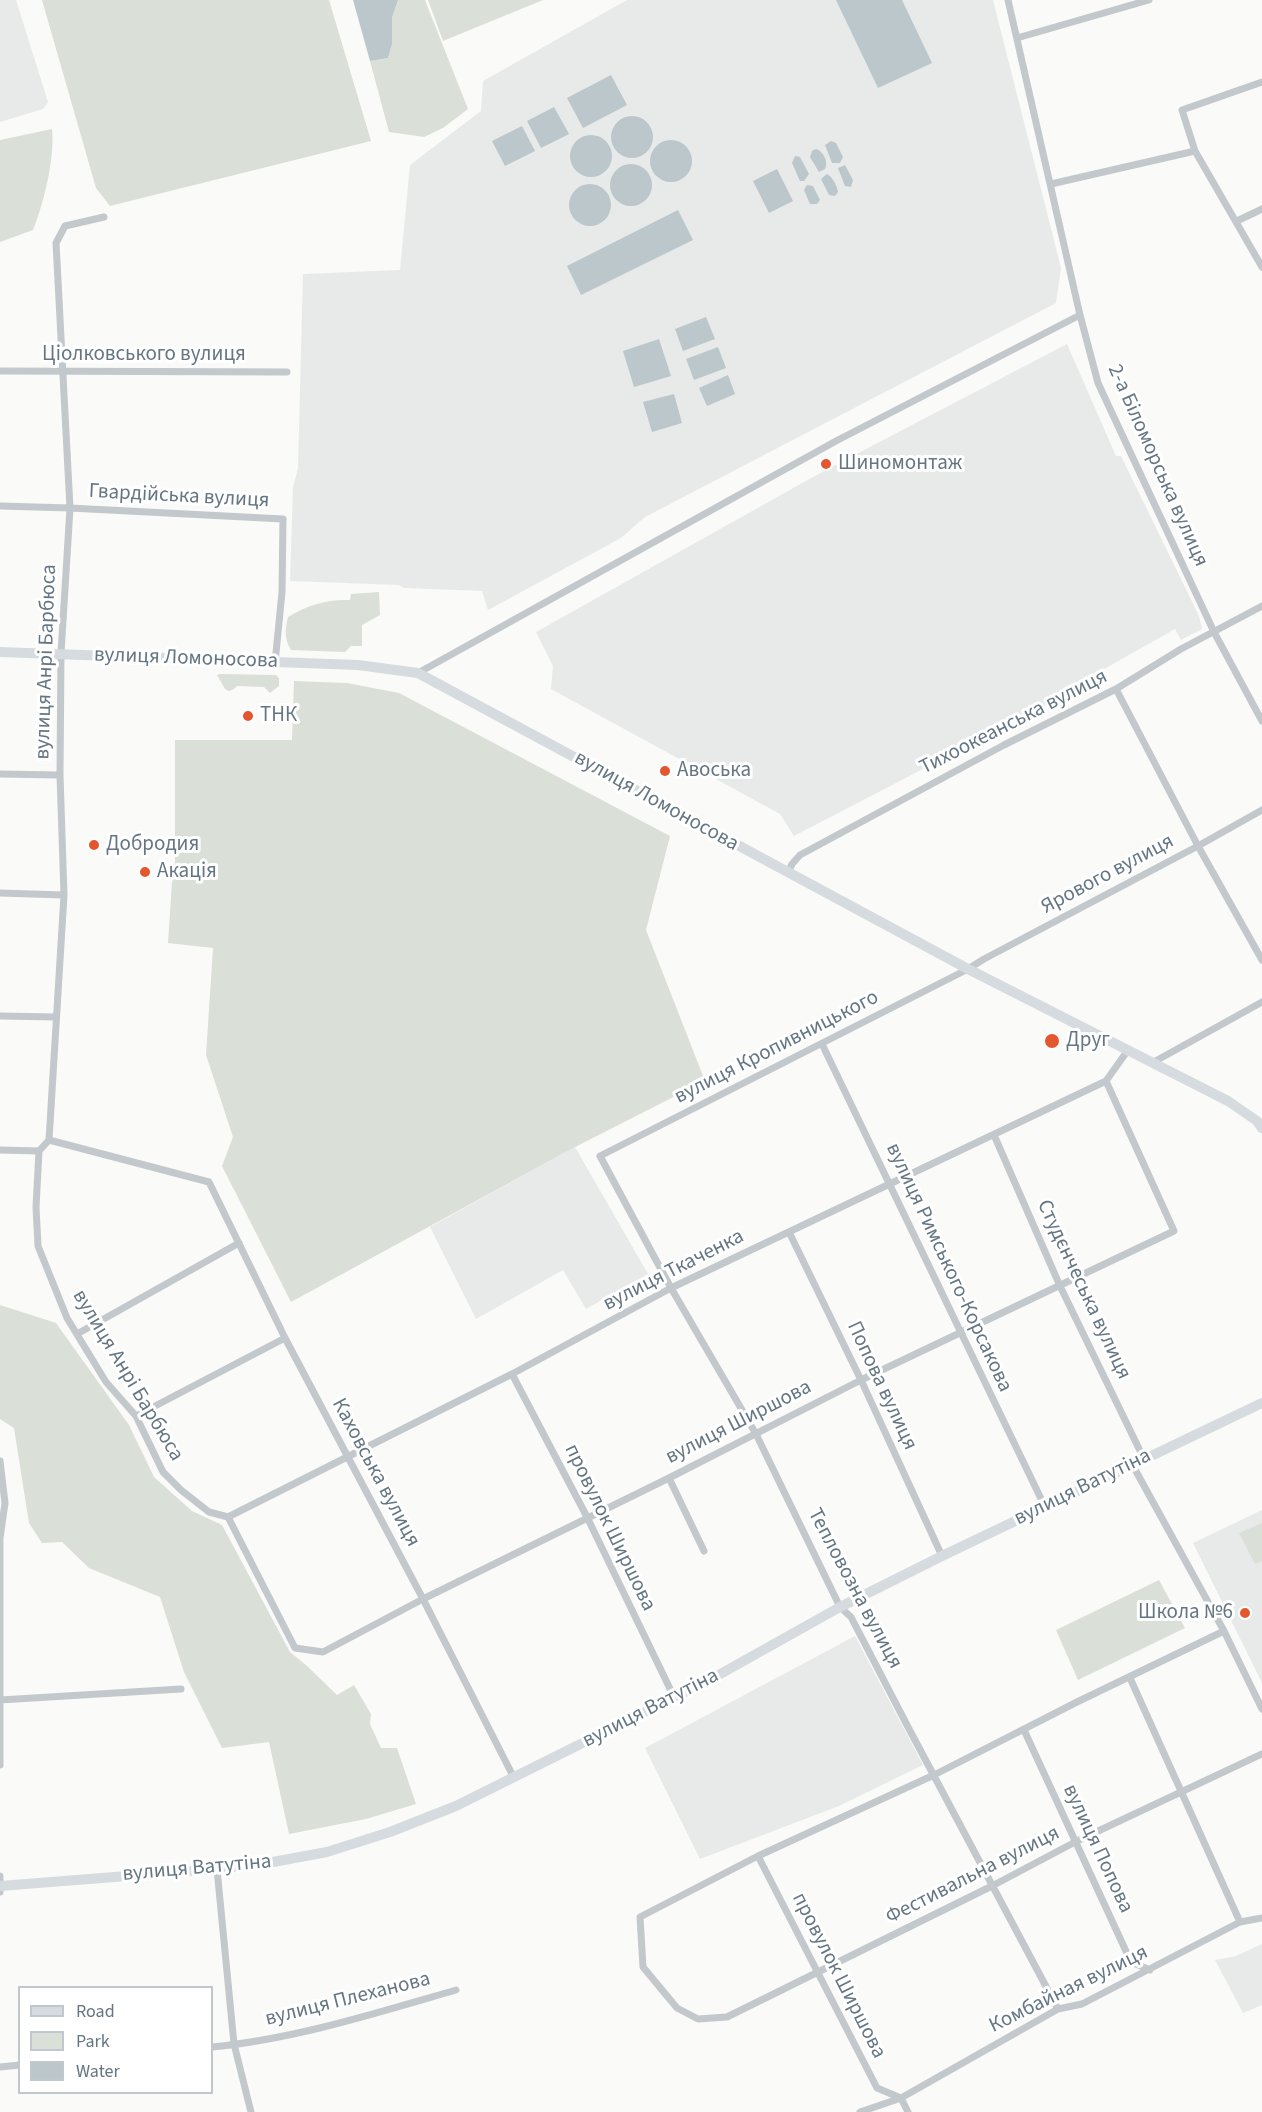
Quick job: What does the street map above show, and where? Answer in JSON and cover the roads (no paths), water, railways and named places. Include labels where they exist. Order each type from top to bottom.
[{"type":"main road","name":"вулиця Ломоносова","points":[[0,652],[358,665],[418,673],[968,969],[1228,1101],[1250,1116],[1262,1128]]},
{"type":"main road","name":"вулиця Ватутіна","points":[[0,1886],[217,1869],[273,1862],[327,1852],[390,1832],[456,1806],[514,1778],[716,1677],[840,1607],[1262,1403]]},
{"type":"street","name":"2-а Біломорська вулиця","points":[[1008,0],[1080,315],[1098,383],[1214,632],[1262,721]]},
{"type":"street","points":[[1017,38],[1149,0]]},
{"type":"street","points":[[1262,82],[1182,110],[1195,151],[1262,267]]},
{"type":"street","points":[[1051,184],[1195,151]]},
{"type":"street","points":[[1237,222],[1262,209]]},
{"type":"street","name":"вулиця Анрі Барбюса","points":[[49,1140],[64,894],[60,775],[61,653],[70,508],[56,243],[65,226],[104,217]]},
{"type":"street","points":[[418,673],[830,445],[1080,315]]},
{"type":"street","name":"Ціолковського вулиця","points":[[0,371],[288,372]]},
{"type":"street","name":"Гвардійська вулиця","points":[[0,506],[283,519],[282,592],[275,663]]},
{"type":"street","name":"Тихоокеанська вулиця","points":[[788,873],[800,855],[1116,689],[1181,649],[1262,606]]},
{"type":"street","points":[[1116,689],[1198,846],[1262,960]]},
{"type":"street","points":[[0,774],[60,775]]},
{"type":"street","name":"Ярового вулиця","points":[[968,969],[1262,810]]},
{"type":"street","points":[[0,893],[64,894]]},
{"type":"street","name":"вулиця Кропивницького","points":[[600,1156],[968,969]]},
{"type":"street","points":[[1152,1063],[1262,1002]]},
{"type":"street","points":[[0,1016],[56,1017]]},
{"type":"street","name":"вулиця Римського-Корсакова","points":[[822,1044],[1045,1507]]},
{"type":"street","name":"вулиця Ткаченка","points":[[228,1517],[512,1374],[671,1288],[1106,1081],[1128,1050]]},
{"type":"street","name":"вулиця Ширшова","points":[[228,1517],[295,1648],[323,1652],[423,1599],[861,1380],[1174,1231],[1106,1081]]},
{"type":"street","name":"Студєнчеська вулиця","points":[[994,1135],[1060,1286],[1144,1459]]},
{"type":"street","points":[[0,1150],[39,1151],[49,1140]]},
{"type":"street","name":"Каховська вулиця","points":[[49,1140],[209,1182],[285,1338],[423,1599],[514,1778]]},
{"type":"street","name":"вулиця Анрі Барбюса","points":[[39,1151],[36,1207],[38,1246],[67,1318],[106,1382],[136,1416],[163,1472],[209,1512],[228,1517]]},
{"type":"street","name":"Тепловозна вулиця","points":[[600,1156],[671,1288],[756,1434],[840,1607],[851,1617],[1058,2009]]},
{"type":"street","name":"Попова вулиця","points":[[789,1232],[861,1380],[942,1556]]},
{"type":"street","points":[[77,1334],[239,1243]]},
{"type":"street","points":[[136,1416],[285,1338]]},
{"type":"street","name":"провулок Ширшова","points":[[512,1374],[587,1517],[674,1697]]},
{"type":"street","points":[[0,1461],[5,1503],[0,1538],[0,1765]]},
{"type":"street","points":[[1132,1464],[1224,1631],[1262,1709]]},
{"type":"street","points":[[669,1478],[704,1551]]},
{"type":"street","points":[[758,1856],[934,1775],[1224,1631]]},
{"type":"street","points":[[1130,1678],[1180,1794],[1240,1922]]},
{"type":"street","points":[[0,1701],[182,1689]]},
{"type":"street","name":"вулиця Попова","points":[[1024,1730],[1131,1962],[1150,1970]]},
{"type":"street","name":"Фестивальна вулиця","points":[[758,1856],[640,1917],[643,1967],[677,2008],[698,2019],[727,2017],[992,1886],[1077,1841],[1262,1754]]},
{"type":"street","name":"провулок Ширшова","points":[[758,1856],[877,2088],[901,2098]]},
{"type":"street","points":[[217,1869],[234,2044],[251,2112]]},
{"type":"street","points":[[0,1876],[0,1892]]},
{"type":"street","name":"Комбайная вулиця","points":[[860,2112],[901,2098],[1058,2009],[1082,2004],[1240,1922],[1262,1918]]},
{"type":"street","name":"вулиця Плеханова","points":[[213,2047],[337,2025],[456,1990]]},
{"type":"street","points":[[0,2067],[18,2065]]},
{"type":"street","points":[[901,2098],[908,2112]]},
{"type":"water","points":[[353,0],[398,0],[392,18],[392,44],[388,58],[370,61]]},
{"type":"water","points":[[836,0],[902,0],[932,63],[878,88]]},
{"type":"water","points":[[611,75],[627,105],[583,128],[567,98]]},
{"type":"water","points":[[554,107],[569,134],[541,148],[527,121]]},
{"type":"water","points":[[632,116],[647,122],[653,137],[647,152],[632,158],[617,152],[611,137],[617,122]]},
{"type":"water","points":[[522,126],[535,151],[505,166],[492,141]]},
{"type":"water","points":[[591,135],[606,141],[612,156],[606,171],[591,177],[576,171],[570,156],[576,141]]},
{"type":"water","points":[[671,140],[686,146],[692,161],[686,176],[671,182],[656,176],[650,161],[656,146]]},
{"type":"water","points":[[831,141],[836,143],[843,157],[840,163],[832,163],[825,145]]},
{"type":"water","points":[[816,149],[823,154],[826,160],[825,169],[819,172],[810,157],[812,151]]},
{"type":"water","points":[[795,156],[800,157],[809,174],[804,181],[800,181],[792,163]]},
{"type":"water","points":[[631,164],[646,170],[652,185],[646,200],[631,206],[616,200],[610,185],[616,170]]},
{"type":"water","points":[[845,165],[853,180],[851,187],[845,186],[838,168]]},
{"type":"water","points":[[777,169],[793,201],[769,213],[753,181]]},
{"type":"water","points":[[827,174],[837,187],[838,192],[835,196],[829,195],[821,179]]},
{"type":"water","points":[[590,184],[605,190],[611,205],[605,220],[590,226],[575,220],[569,205],[575,190]]},
{"type":"water","points":[[807,185],[813,186],[820,200],[817,204],[810,204],[804,190]]},
{"type":"water","points":[[678,210],[693,240],[581,295],[567,266]]},
{"type":"water","points":[[706,317],[715,339],[683,351],[675,329]]},
{"type":"water","points":[[659,339],[671,376],[634,387],[623,351]]},
{"type":"water","points":[[718,347],[726,368],[694,380],[686,359]]},
{"type":"water","points":[[728,375],[735,394],[707,406],[699,388]]},
{"type":"water","points":[[674,394],[682,423],[652,432],[643,402]]},
{"type":"place","name":"Шиномонтаж","points":[[826,464]]},
{"type":"place","name":"ТНК","points":[[248,716]]},
{"type":"place","name":"Авоська","points":[[665,771]]},
{"type":"place","name":"Добродия","points":[[94,845]]},
{"type":"place","name":"Акація","points":[[145,872]]},
{"type":"place","name":"Друг","points":[[1052,1041]]},
{"type":"place","name":"Школа №6","points":[[1245,1613]]}]
